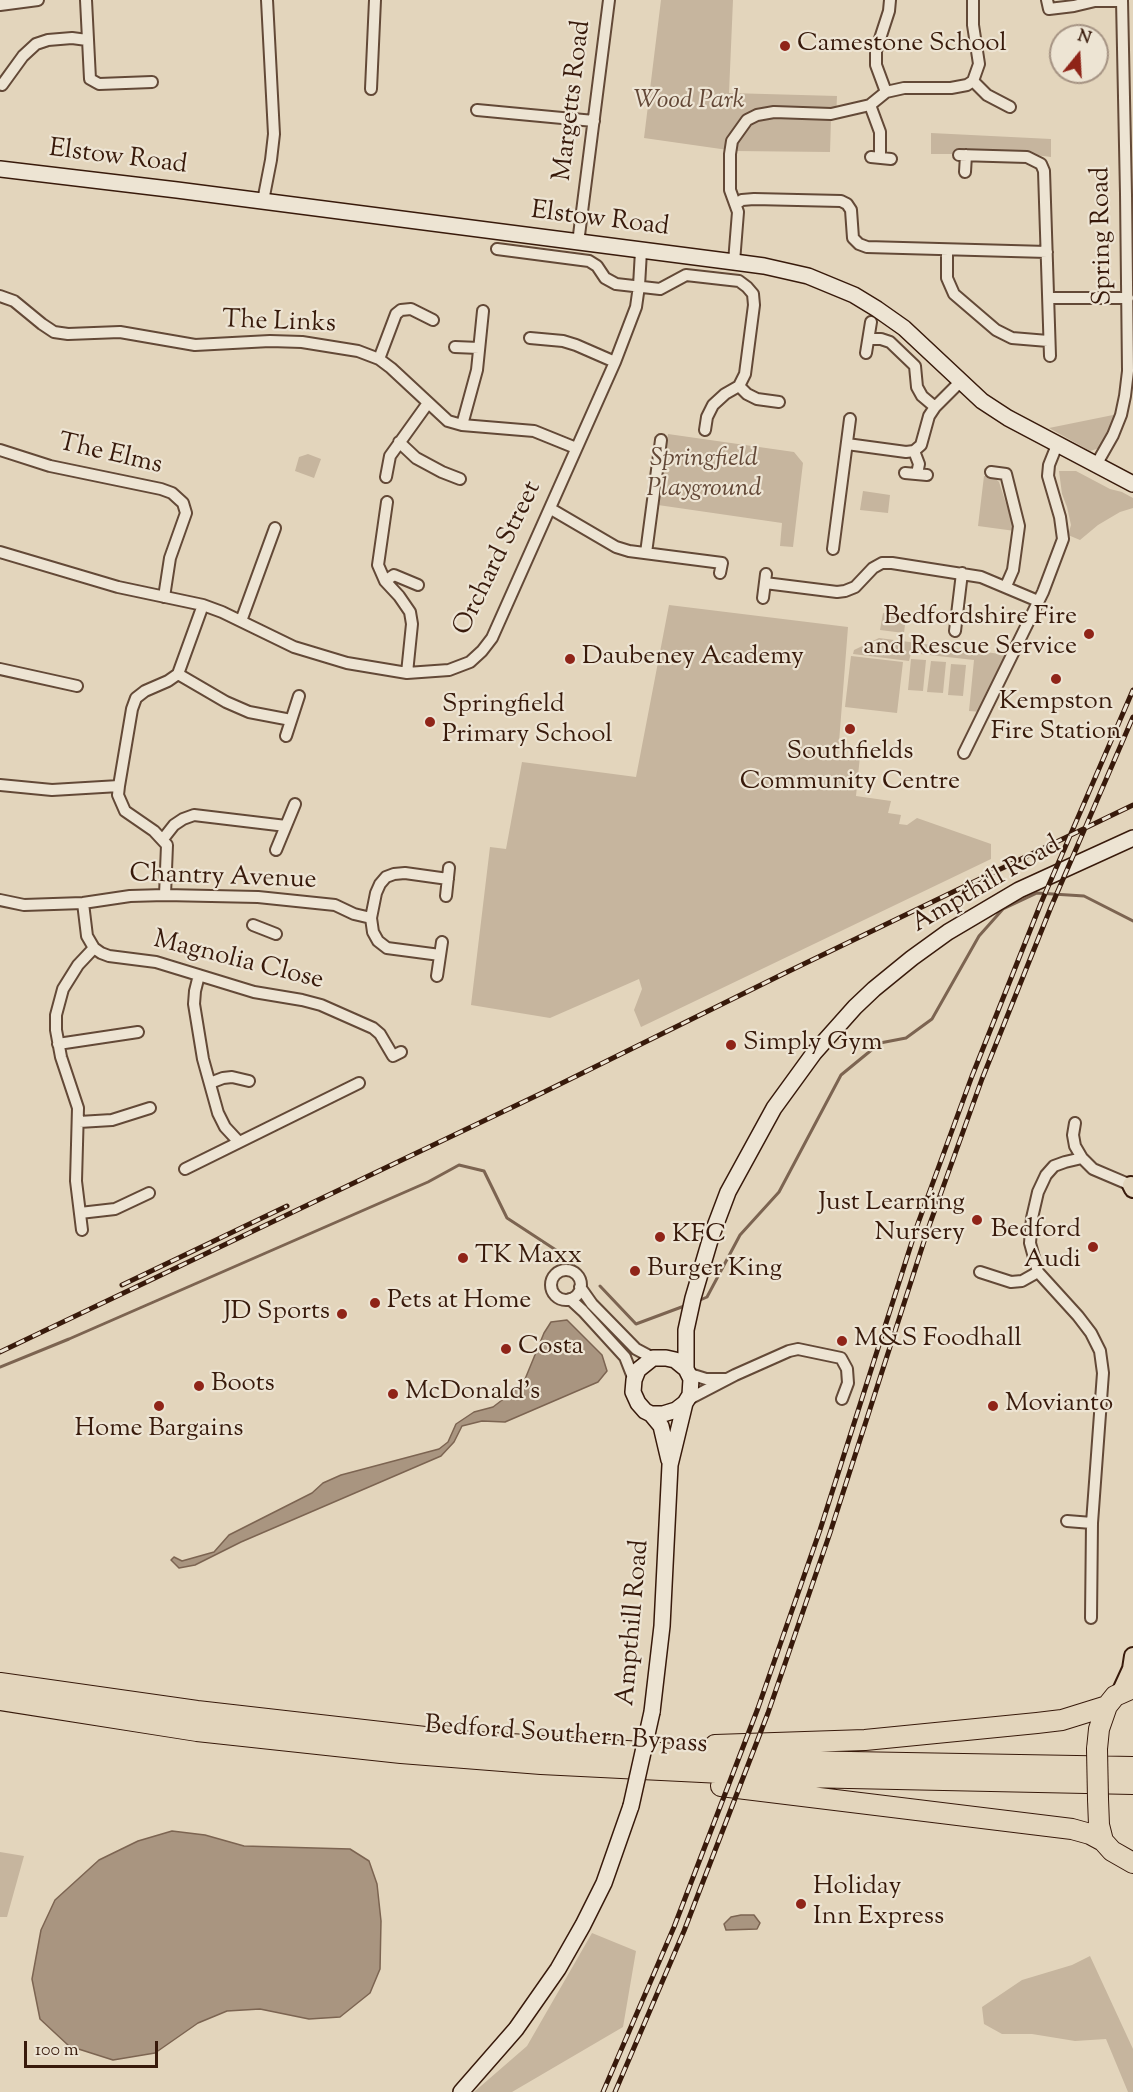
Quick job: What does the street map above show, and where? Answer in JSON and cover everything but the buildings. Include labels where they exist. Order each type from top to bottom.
[{"type":"highway","name":"Bedford Southern Bypass","points":[[0,1683],[197,1711],[460,1741],[793,1761],[1133,1767]]},
{"type":"highway","points":[[460,1741],[685,1746],[865,1740],[1062,1720],[1120,1696]]},
{"type":"highway","points":[[1103,1841],[1099,1825],[1098,1799],[1099,1729],[1120,1696]]},
{"type":"highway","name":"Bedford Southern Bypass","points":[[0,1700],[208,1732],[401,1753],[541,1764],[802,1777],[1133,1784]]},
{"type":"highway","points":[[541,1764],[620,1777],[752,1789],[1072,1829],[1090,1834],[1103,1841],[1112,1851],[1133,1863]]},
{"type":"main road","name":"Elstow Road","points":[[0,169],[734,262],[808,276],[854,295],[904,328],[960,382],[998,412],[1133,484]]},
{"type":"main road","name":"Ampthill Road","points":[[688,1371],[686,1330],[691,1304],[703,1260],[724,1203],[758,1134],[814,1053],[855,1007],[912,958],[966,920],[1034,883],[1133,838]]},
{"type":"main road","points":[[656,1358],[675,1360],[688,1371],[691,1387],[686,1402],[669,1413],[651,1414],[641,1407],[634,1397],[634,1380],[638,1370],[656,1358],[673,1347],[686,1330]]},
{"type":"main road","name":"Ampthill Road","points":[[461,2092],[516,2029],[558,1969],[604,1883],[631,1806],[652,1712],[662,1626],[670,1465],[686,1402]]},
{"type":"main road","name":"Ampthill Road","points":[[651,1414],[657,1420],[663,1433],[670,1465]]},
{"type":"main road","points":[[1120,1696],[1131,1669],[1133,1656]]},
{"type":"street","points":[[0,5],[38,0]]},
{"type":"street","points":[[86,0],[90,79],[94,83],[151,83]]},
{"type":"street","points":[[263,201],[274,134],[267,0]]},
{"type":"street","points":[[371,88],[375,0]]},
{"type":"street","name":"Margetts Road","points":[[578,243],[609,0]]},
{"type":"street","points":[[886,92],[876,65],[876,51],[889,11],[890,0]]},
{"type":"street","points":[[734,262],[738,212],[730,190],[730,154],[732,141],[747,120],[774,112],[831,114],[870,105],[886,92],[904,88],[960,87],[973,81],[980,64],[973,25],[974,0]]},
{"type":"street","points":[[1048,10],[1095,1],[1122,1]]},
{"type":"street","name":"Spring Road","points":[[1096,465],[1113,435],[1125,396],[1128,371],[1130,194],[1122,1]]},
{"type":"street","points":[[4,87],[23,56],[36,44],[48,40],[72,38],[87,40]]},
{"type":"street","points":[[973,81],[987,95],[1008,102]]},
{"type":"street","points":[[870,105],[880,132],[880,158]]},
{"type":"street","points":[[477,109],[594,121]]},
{"type":"street","points":[[965,172],[962,155],[1027,157],[1041,164],[1045,179],[1050,356]]},
{"type":"street","points":[[736,204],[742,200],[754,199],[834,200],[847,204],[851,210],[853,238],[859,244],[867,247],[1047,252]]},
{"type":"street","points":[[497,249],[509,255],[589,261],[597,266],[605,278],[616,284],[660,289],[686,275],[739,281],[747,287],[753,294],[754,305],[745,374],[739,386],[725,394],[713,405],[707,417],[705,430]]},
{"type":"street","points":[[947,250],[947,278],[954,294],[996,330],[1012,338],[1048,341]]},
{"type":"street","name":"Orchard Street","points":[[0,552],[118,587],[203,605],[294,647],[347,663],[407,673],[449,670],[470,662],[492,638],[615,362],[636,307],[641,251]]},
{"type":"street","name":"The Links","points":[[0,296],[14,301],[54,332],[68,334],[120,332],[195,345],[270,341],[317,343],[358,351],[379,359],[448,421],[462,425],[534,431],[576,448]]},
{"type":"street","points":[[1049,298],[1128,298]]},
{"type":"street","points":[[379,359],[396,314],[401,310],[411,309],[433,320]]},
{"type":"street","points":[[462,425],[477,370],[479,348],[486,327],[483,311]]},
{"type":"street","points":[[866,354],[871,322]]},
{"type":"street","points":[[530,338],[563,341],[615,362]]},
{"type":"street","points":[[869,339],[890,342],[915,366],[917,387],[922,396],[935,407]]},
{"type":"street","points":[[455,347],[479,348]]},
{"type":"street","points":[[848,444],[906,452],[914,451],[921,445],[929,416],[935,407],[960,382]]},
{"type":"street","points":[[739,386],[747,394],[757,399],[779,402]]},
{"type":"street","points":[[386,477],[390,456],[428,403]]},
{"type":"street","points":[[833,549],[850,418]]},
{"type":"street","points":[[646,553],[662,440]]},
{"type":"street","points":[[399,442],[416,458],[460,479]]},
{"type":"street","points":[[964,753],[1038,600],[1063,539],[1060,517],[1048,476],[1049,465],[1057,445]]},
{"type":"street","name":"The Elms","points":[[0,450],[50,466],[172,493],[183,503],[186,513],[170,558],[164,597]]},
{"type":"street","points":[[905,473],[922,475],[914,451]]},
{"type":"street","points":[[992,472],[1006,474],[1019,526],[1013,570],[1006,586]]},
{"type":"street","points":[[387,502],[378,565],[385,581],[410,612],[412,624],[407,673]]},
{"type":"street","points":[[551,509],[616,547],[629,551],[722,563],[720,573]]},
{"type":"street","points":[[241,621],[275,528]]},
{"type":"street","points":[[763,598],[765,578],[837,592],[845,591],[855,587],[873,568],[882,563],[981,577],[1038,600]]},
{"type":"street","points":[[955,631],[962,573]]},
{"type":"street","points":[[385,581],[394,575],[418,585]]},
{"type":"street","points":[[165,895],[167,845],[163,839],[125,811],[118,795],[119,786],[130,718],[136,698],[178,674],[203,605]]},
{"type":"street","points":[[0,669],[77,686]]},
{"type":"street","points":[[178,674],[226,702],[249,712],[291,720]]},
{"type":"street","points":[[286,736],[299,696]]},
{"type":"street","points":[[0,785],[52,790],[119,786]]},
{"type":"street","points":[[276,850],[295,804]]},
{"type":"street","points":[[163,839],[174,825],[194,815],[286,826]]},
{"type":"street","points":[[440,955],[387,948],[378,941],[373,932],[371,918],[380,884],[394,874],[448,874],[446,896]]},
{"type":"street","name":"Chantry Avenue","points":[[0,900],[24,905],[83,903],[130,896],[258,897],[335,905],[354,914],[371,918]]},
{"type":"street","points":[[82,1230],[76,1181],[78,1108],[58,1044],[56,1015],[63,989],[78,965],[94,948],[87,936],[83,903]]},
{"type":"street","points":[[253,925],[276,934]]},
{"type":"street","points":[[437,976],[442,942]]},
{"type":"street","name":"Magnolia Close","points":[[94,948],[110,956],[156,962],[254,992],[321,1005],[373,1028],[380,1034],[393,1056],[401,1052]]},
{"type":"street","points":[[199,975],[194,1004],[203,1059],[218,1113],[225,1126],[238,1141]]},
{"type":"street","points":[[58,1044],[124,1039],[138,1032]]},
{"type":"street","points":[[210,1083],[232,1077],[249,1081]]},
{"type":"street","points":[[185,1169],[359,1083]]},
{"type":"street","points":[[79,1122],[112,1120],[150,1108]]},
{"type":"street","points":[[1075,1123],[1073,1135],[1075,1146],[1082,1158],[1093,1169],[1132,1187]]},
{"type":"street","points":[[1082,1158],[1054,1167],[1046,1175],[1038,1192],[1032,1218],[1030,1243],[1038,1272],[1078,1316],[1091,1333],[1100,1351],[1103,1373],[1092,1523],[1091,1618]]},
{"type":"street","points":[[80,1213],[115,1209],[149,1192]]},
{"type":"street","points":[[562,1270],[574,1272],[579,1279],[580,1287],[577,1295],[570,1299],[557,1298],[552,1291],[551,1283],[554,1275],[562,1270]]},
{"type":"street","points":[[980,1272],[1011,1282],[1022,1281],[1038,1272]]},
{"type":"street","points":[[580,1287],[592,1304],[636,1349],[656,1358]]},
{"type":"street","points":[[570,1299],[625,1357],[634,1380]]},
{"type":"street","points":[[686,1402],[727,1379],[798,1349],[841,1358],[847,1370],[848,1383],[842,1399]]},
{"type":"street","points":[[688,1371],[706,1379],[727,1379]]},
{"type":"street","points":[[1067,1521],[1092,1523]]},
{"type":"green space","name":"Wood Park","points":[[661,0],[733,0],[729,93],[837,96],[836,119],[831,119],[830,152],[735,151],[644,138]]},
{"type":"green space","points":[[931,133],[1051,139],[1051,157],[1027,154],[931,154]]},
{"type":"green space","points":[[1118,414],[1100,448],[1090,451],[1049,428]]},
{"type":"green space","name":"Springfield Playground","points":[[668,434],[794,452],[803,463],[793,547],[780,546],[782,523],[658,505]]},
{"type":"green space","points":[[308,454],[321,459],[314,478],[295,471],[299,457]]},
{"type":"green space","points":[[1059,471],[1076,471],[1110,489],[1122,492],[1133,498],[1133,508],[1120,512],[1098,525],[1080,540],[1068,535],[1071,525],[1062,494]]},
{"type":"green space","points":[[984,476],[995,478],[999,482],[1015,531],[978,526]]},
{"type":"green space","points":[[863,491],[890,495],[888,513],[860,510]]},
{"type":"green space","points":[[669,605],[848,627],[838,755],[860,756],[856,796],[891,801],[888,813],[901,815],[899,824],[907,825],[917,818],[991,844],[991,859],[641,1027],[634,1010],[642,989],[639,979],[550,1018],[471,1005],[490,847],[506,849],[522,762],[636,777]]},
{"type":"green space","points":[[883,613],[906,616],[904,633],[880,630]]},
{"type":"green space","points":[[879,638],[1008,655],[982,712],[969,711],[974,660],[911,653],[909,661],[853,654],[854,650]]},
{"type":"green space","points":[[851,656],[903,662],[897,713],[845,707]]},
{"type":"green space","points":[[911,659],[926,660],[923,691],[908,690]]},
{"type":"green space","points":[[931,661],[946,662],[943,693],[927,692]]},
{"type":"green space","points":[[951,664],[966,665],[963,696],[948,695]]},
{"type":"green space","points":[[0,1852],[24,1856],[7,1917],[0,1917]]},
{"type":"green space","points":[[592,1933],[636,1951],[623,2027],[512,2092],[474,2092],[527,2046]]},
{"type":"green space","points":[[1090,1956],[1133,2049],[1133,2092],[1128,2092],[1106,2039],[1075,2041],[1032,2034],[1002,2034],[984,2024],[982,2007],[1022,1980],[1072,1965]]},
{"type":"shaded area","points":[[567,1320],[602,1355],[607,1371],[598,1382],[505,1422],[482,1421],[462,1426],[454,1442],[441,1456],[241,1542],[195,1565],[179,1568],[171,1560],[174,1557],[182,1561],[214,1552],[229,1535],[312,1493],[323,1483],[341,1475],[439,1449],[448,1442],[456,1424],[474,1412],[493,1407],[523,1384],[544,1333],[551,1322]]},
{"type":"shaded area","points":[[172,1831],[205,1835],[244,1846],[350,1849],[369,1861],[377,1884],[381,1921],[380,1969],[370,1993],[340,2017],[309,2019],[260,2009],[227,2011],[198,2023],[155,2053],[113,2060],[69,2046],[40,2019],[32,1979],[41,1930],[55,1900],[99,1860],[138,1841]]},
{"type":"shaded area","points":[[754,1915],[760,1923],[757,1929],[726,1930],[724,1924],[731,1917]]},
{"type":"waterway","points":[[698,1301],[707,1297],[740,1235],[779,1192],[841,1075],[880,1043],[906,1038],[932,1019],[979,936],[1003,909],[1037,893],[1084,896],[1133,921]]},
{"type":"waterway","points":[[0,1367],[428,1182],[459,1165],[484,1171],[507,1218],[562,1254]]},
{"type":"waterway","points":[[600,1286],[636,1324],[687,1305]]},
{"type":"railway","points":[[603,2092],[674,1927],[758,1708],[820,1530],[917,1226],[972,1076],[1041,903],[1133,690]]},
{"type":"railway","points":[[615,2092],[684,1931],[768,1713],[830,1533],[928,1229],[982,1079],[1051,907],[1133,717]]},
{"type":"railway","points":[[0,1352],[542,1093],[1133,805]]},
{"type":"railway","points":[[122,1285],[287,1206]]},
{"type":"place","name":"Camestone School","points":[[785,46]]},
{"type":"place","name":"Bedfordshire Fire and Rescue Service","points":[[1089,634]]},
{"type":"place","name":"Daubeney Academy","points":[[570,659]]},
{"type":"place","name":"Kempston Fire Station","points":[[1056,679]]},
{"type":"place","name":"Springfield Primary School","points":[[430,722]]},
{"type":"place","name":"Southfields Community Centre","points":[[850,729]]},
{"type":"place","name":"Simply Gym","points":[[731,1045]]},
{"type":"place","name":"Just Learning Nursery","points":[[977,1220]]},
{"type":"place","name":"KFC","points":[[660,1237]]},
{"type":"place","name":"Bedford Audi","points":[[1093,1247]]},
{"type":"place","name":"TK Maxx","points":[[463,1258]]},
{"type":"place","name":"Burger King","points":[[635,1271]]},
{"type":"place","name":"Pets at Home","points":[[375,1303]]},
{"type":"place","name":"JD Sports","points":[[342,1314]]},
{"type":"place","name":"M&S Foodhall","points":[[842,1341]]},
{"type":"place","name":"Costa","points":[[506,1349]]},
{"type":"place","name":"Boots","points":[[199,1386]]},
{"type":"place","name":"McDonald's","points":[[393,1394]]},
{"type":"place","name":"Home Bargains","points":[[159,1406]]},
{"type":"place","name":"Movianto","points":[[993,1406]]},
{"type":"place","name":"Holiday Inn Express","points":[[801,1904]]}]
